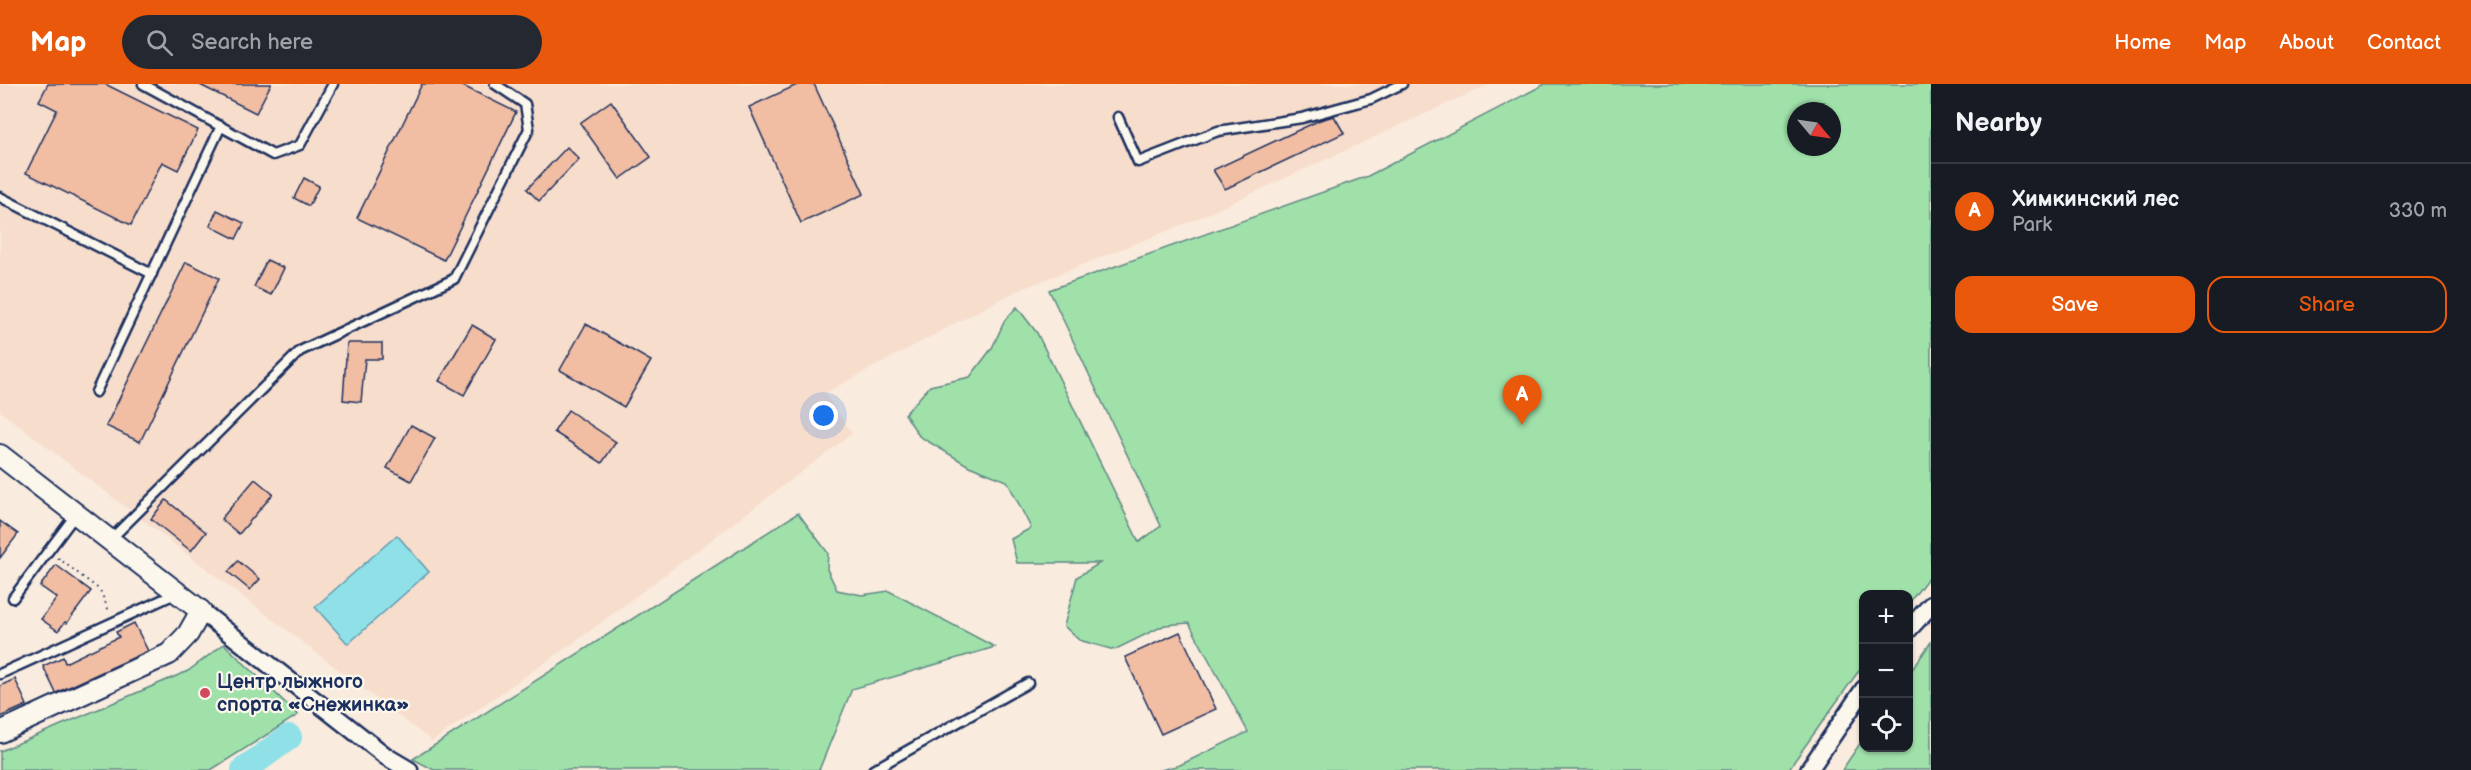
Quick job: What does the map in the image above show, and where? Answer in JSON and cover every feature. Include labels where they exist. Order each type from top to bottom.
[{"type":"street","points":[[0,455],[387,757],[408,770]]},
{"type":"street","points":[[1913,624],[1931,604]]},
{"type":"street","points":[[0,732],[169,654],[188,634],[201,610]]},
{"type":"street","points":[[1809,770],[1859,695]]},
{"type":"lane","points":[[143,84],[273,155],[300,145],[333,84]]},
{"type":"lane","points":[[110,540],[300,351],[454,279],[529,129],[525,104],[495,84]]},
{"type":"lane","points":[[1118,117],[1138,162],[1218,131],[1302,118],[1371,99],[1402,84]]},
{"type":"lane","points":[[96,392],[221,126]]},
{"type":"lane","points":[[0,197],[152,274]]},
{"type":"lane","points":[[13,598],[76,514]]},
{"type":"lane","points":[[0,674],[178,592]]},
{"type":"lane","points":[[873,770],[1028,683]]},
{"type":"path","points":[[48,551],[100,590],[113,622]]},
{"type":"shaded area","points":[[0,84],[1490,84],[1194,220],[1014,292],[825,393],[852,434],[583,636],[432,741],[0,411]]},
{"type":"green space","points":[[1545,84],[1931,84],[1931,574],[1913,598],[1913,590],[1859,590],[1859,671],[1788,770],[1161,770],[1180,765],[1248,732],[1189,623],[1165,625],[1114,650],[1079,640],[1064,626],[1077,577],[1100,563],[1017,563],[1011,539],[1031,528],[1007,481],[969,466],[919,436],[905,414],[930,386],[970,377],[992,348],[1005,320],[1017,307],[1037,333],[1139,542],[1161,526],[1049,290],[1368,176]]},
{"type":"green space","points":[[798,513],[828,553],[827,569],[837,590],[862,595],[889,591],[995,647],[852,689],[819,770],[434,770],[413,759]]},
{"type":"green space","points":[[1931,642],[1931,770],[1842,770],[1859,745],[1859,752],[1913,752],[1913,668]]},
{"type":"green space","name":"Центр лыжного спорта «Снежинка»","points":[[224,644],[298,715],[211,770],[0,770],[0,751],[188,671]]},
{"type":"water","points":[[397,535],[429,572],[348,644],[315,607]]},
{"type":"building","points":[[48,84],[105,84],[198,130],[178,170],[162,162],[131,225],[26,173],[57,110],[39,101]]},
{"type":"building","points":[[198,84],[271,84],[256,113]]},
{"type":"building","points":[[422,84],[459,84],[516,112],[444,260],[357,218]]},
{"type":"building","points":[[799,84],[814,84],[864,194],[801,223],[749,107]]},
{"type":"building","points":[[611,101],[651,157],[620,179],[580,123]]},
{"type":"building","points":[[1334,116],[1344,133],[1225,189],[1213,170],[1320,120]]},
{"type":"building","points":[[567,147],[579,159],[539,201],[527,189]]},
{"type":"building","points":[[304,178],[319,186],[309,206],[294,198]]},
{"type":"building","points":[[217,210],[244,223],[236,239],[210,226]]},
{"type":"building","points":[[267,260],[284,268],[271,295],[254,287]]},
{"type":"building","points":[[186,262],[219,278],[140,442],[106,426]]},
{"type":"building","points":[[586,324],[651,361],[624,407],[560,370]]},
{"type":"building","points":[[472,325],[496,339],[464,395],[439,381]]},
{"type":"building","points":[[347,343],[382,343],[382,359],[365,359],[361,402],[343,400]]},
{"type":"building","points":[[568,410],[616,442],[602,463],[554,432]]},
{"type":"building","points":[[411,425],[435,438],[411,481],[387,468]]},
{"type":"building","points":[[255,479],[273,494],[239,534],[221,519]]},
{"type":"building","points":[[166,500],[206,532],[191,551],[151,519]]},
{"type":"building","points":[[0,521],[18,534],[0,558]]},
{"type":"building","points":[[238,561],[260,579],[250,590],[228,572]]},
{"type":"building","points":[[56,565],[91,591],[67,623],[65,622],[58,631],[41,619],[57,598],[40,586]]},
{"type":"building","points":[[134,623],[148,651],[56,693],[43,666],[63,657],[65,663],[119,637],[116,632]]},
{"type":"building","points":[[1180,632],[1216,709],[1161,734],[1125,657]]},
{"type":"building","points":[[15,679],[27,705],[0,717],[0,686]]},
{"type":"waterway","points":[[244,770],[289,737]]},
{"type":"place","name":"Химкинский лес","points":[[1522,425]]},
{"type":"place","name":"Центр лыжного спорта «Снежинка»","points":[[205,693]]}]
